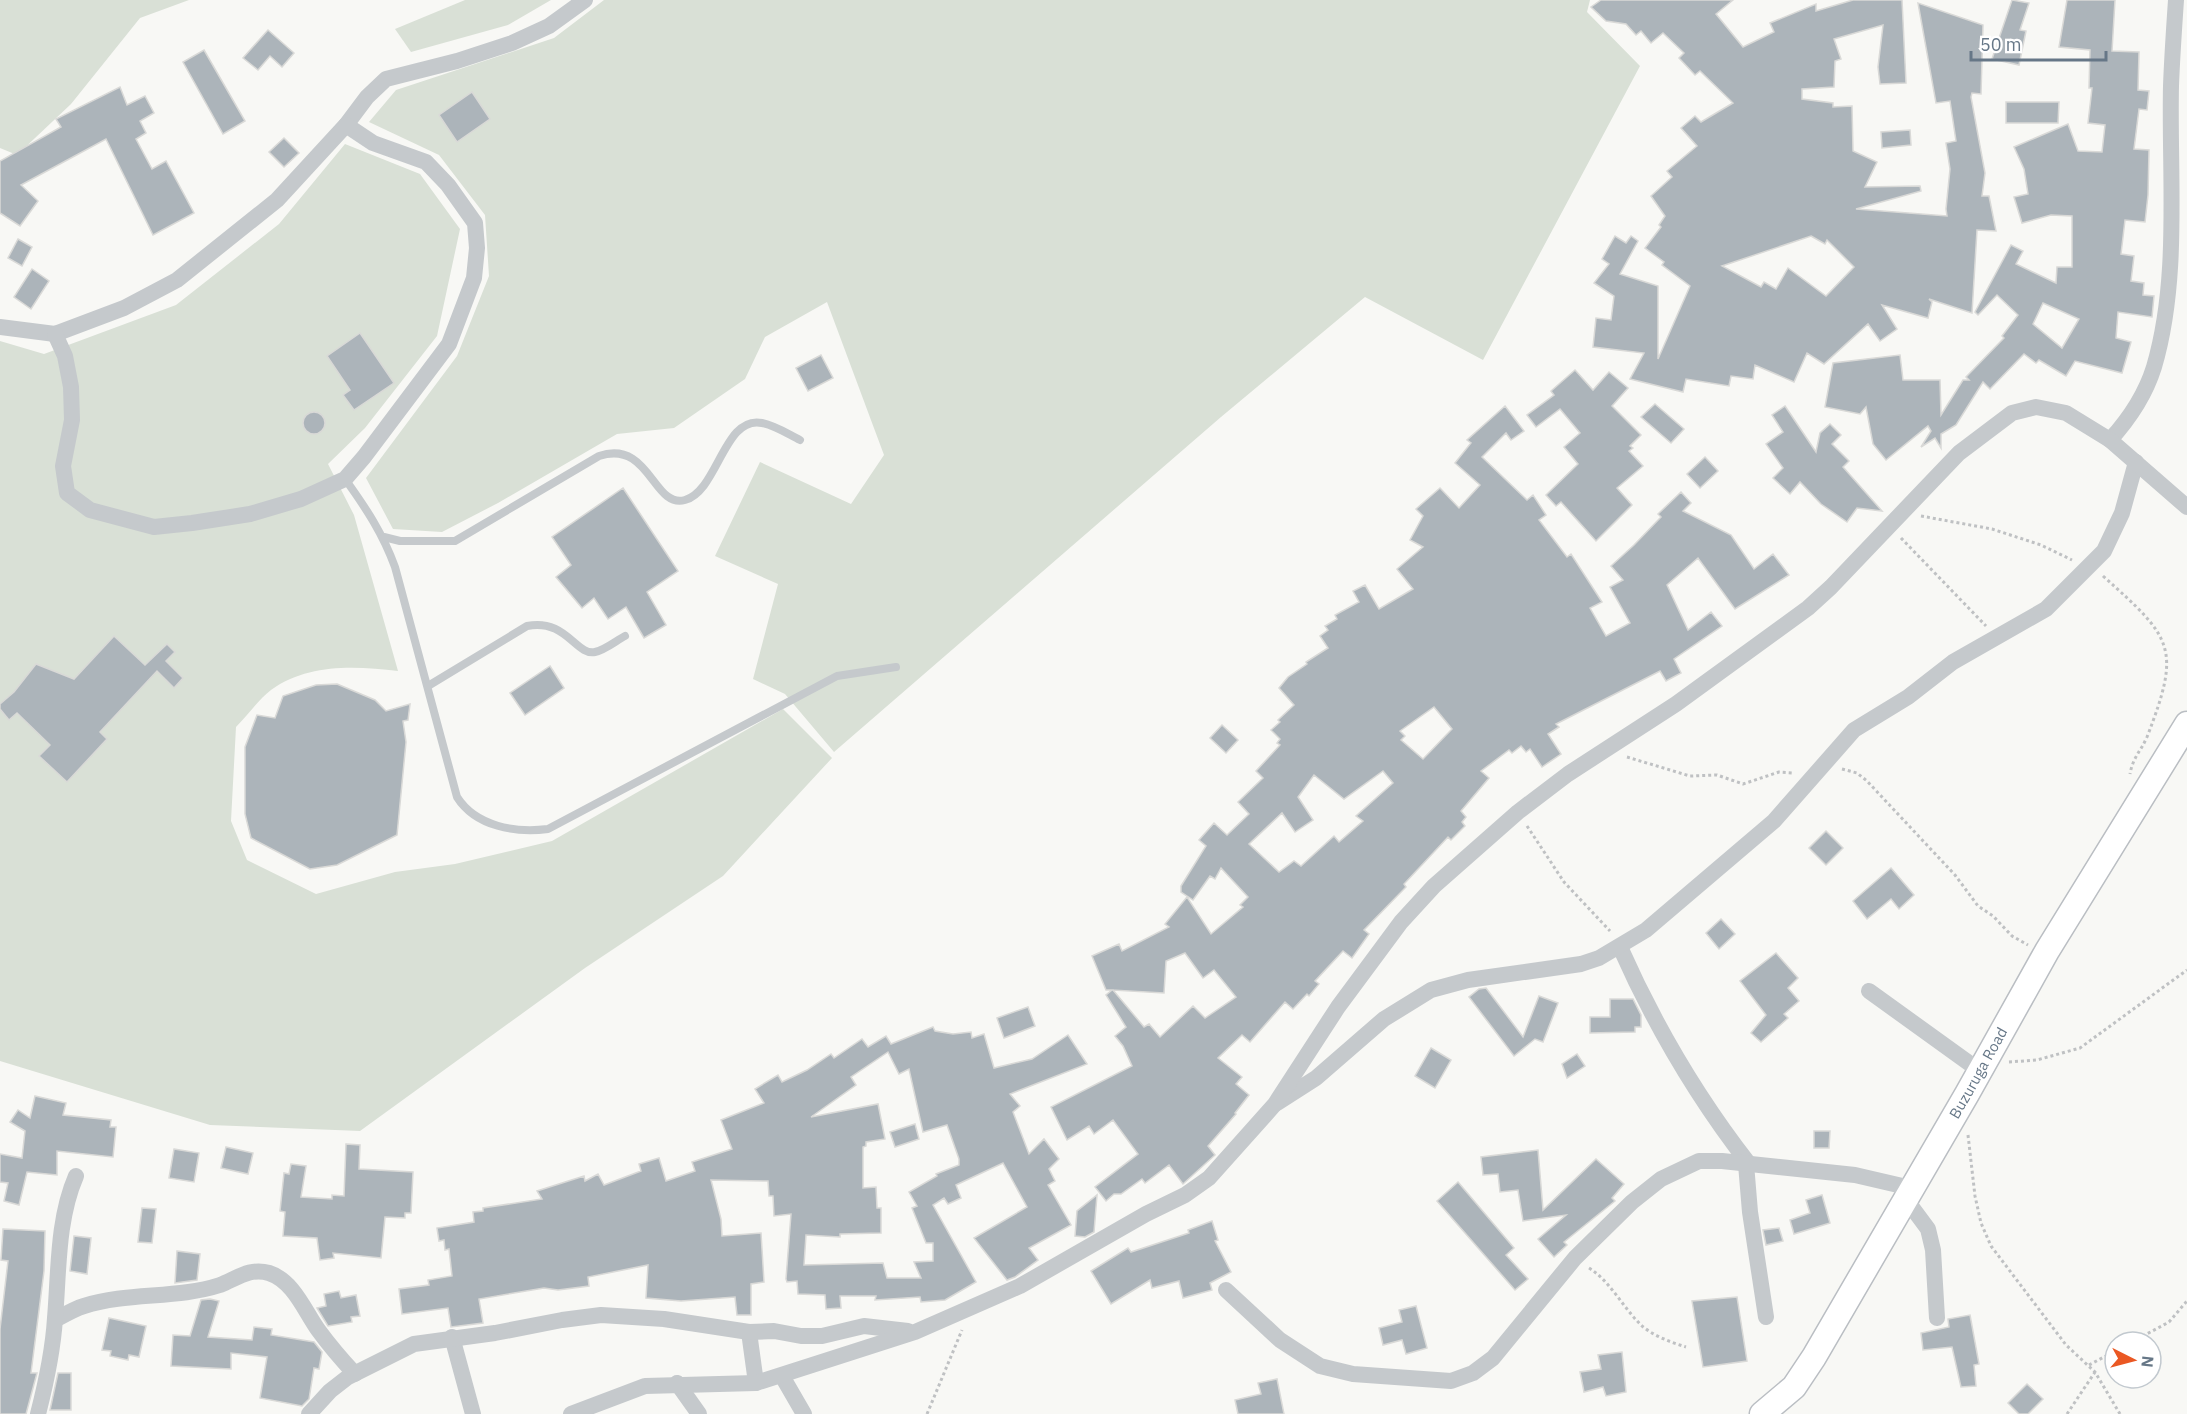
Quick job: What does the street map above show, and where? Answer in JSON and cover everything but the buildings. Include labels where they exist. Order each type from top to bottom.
[{"type":"main road","name":"Buzuruga Road","points":[[1762,1414],[1794,1387],[1814,1357],[1982,1068],[2047,951],[2187,724]]},
{"type":"street","points":[[0,327],[55,334],[124,308],[177,280],[277,200],[346,125],[367,97],[386,79],[457,61],[512,43],[549,26],[585,0]]},
{"type":"street","points":[[2110,440],[2128,420],[2141,399],[2153,369],[2162,335],[2179,85],[2176,0]]},
{"type":"street","points":[[55,334],[65,356],[71,387],[72,420],[63,466],[67,493],[90,510],[154,527],[192,523],[260,511],[301,499],[345,479],[449,344],[474,278],[477,248],[475,223],[448,184],[426,162],[373,143],[346,125]]},
{"type":"street","points":[[571,1414],[645,1386],[677,1383],[756,1383],[915,1332],[1020,1286],[1146,1214],[1185,1195],[1209,1178],[1275,1104],[1338,1006],[1401,922],[1434,886],[1518,812],[1568,774],[1711,679],[1808,608],[1831,587],[1959,453],[2012,413],[2036,407],[2066,413],[2110,440],[2187,507]]},
{"type":"street","points":[[1275,1104],[1309,1083],[1384,1019],[1431,990],[1468,980],[1581,964],[1622,946],[1646,930],[1774,821],[1854,730],[1908,697],[1953,663],[2046,609],[2091,564],[2113,536],[2136,462]]},
{"type":"street","points":[[1622,946],[1673,1056],[1699,1097],[1748,1164],[1750,1212],[1767,1317]]},
{"type":"street","points":[[1869,991],[1982,1068]]},
{"type":"street","points":[[1226,1290],[1280,1340],[1320,1366],[1353,1374],[1451,1381],[1473,1373],[1493,1358],[1575,1258],[1632,1202],[1661,1179],[1699,1161],[1856,1175],[1908,1193],[1928,1229],[1933,1250],[1937,1318]]},
{"type":"street","points":[[38,1414],[46,1380],[55,1320],[64,1219],[68,1196],[76,1176]]},
{"type":"street","points":[[55,1320],[81,1306],[107,1300],[202,1288],[221,1284],[250,1272],[268,1273],[284,1283],[301,1301],[317,1329],[355,1374]]},
{"type":"street","points":[[309,1414],[330,1391],[355,1374],[414,1344],[601,1315],[664,1319],[749,1332],[774,1331],[801,1336],[822,1336],[864,1326],[915,1332]]},
{"type":"street","points":[[749,1332],[756,1383]]},
{"type":"street","points":[[452,1337],[473,1414]]},
{"type":"street","points":[[782,1376],[804,1414]]},
{"type":"street","points":[[677,1383],[699,1414]]},
{"type":"lane","points":[[384,537],[400,541],[455,541],[599,456],[613,452],[626,453],[668,498],[684,500],[693,496],[707,482],[735,434],[748,424],[760,422],[800,440]]},
{"type":"lane","points":[[345,479],[362,500],[384,537],[395,567],[457,797],[468,811],[497,826],[529,832],[548,830],[837,676],[896,667]]},
{"type":"lane","points":[[428,686],[527,626],[542,623],[558,629],[587,651],[596,652],[625,636]]},
{"type":"path","points":[[1998,637],[1914,554],[1899,535],[1898,518],[1992,529],[2041,545],[2068,559],[2091,564],[2156,627],[2168,655],[2167,676],[2146,738],[2133,758],[2131,787],[2140,800]]},
{"type":"path","points":[[1609,747],[1653,766],[1690,776],[1717,775],[1743,784],[1779,772],[1844,769],[1857,773],[1955,875],[1978,906],[1993,916],[2023,943],[2047,951]]},
{"type":"path","points":[[1518,812],[1564,882],[1622,946]]},
{"type":"path","points":[[1982,1068],[2037,1060],[2080,1048],[2187,970]]},
{"type":"path","points":[[1968,1130],[1975,1196],[1981,1223],[1991,1246],[2066,1345],[2090,1365],[2120,1414]]},
{"type":"path","points":[[1575,1258],[1599,1275],[1641,1326],[1667,1341],[1686,1347]]},
{"type":"path","points":[[2154,1330],[2169,1322],[2187,1301]]},
{"type":"path","points":[[927,1414],[971,1309]]},
{"type":"path","points":[[2090,1365],[2103,1358]]},
{"type":"path","points":[[2067,1414],[2095,1372]]},
{"type":"shaded area","points":[[0,0],[189,0],[140,18],[71,104],[17,155],[0,148]]},
{"type":"shaded area","points":[[465,0],[551,0],[508,25],[411,52],[395,29]]},
{"type":"shaded area","points":[[604,0],[1590,0],[1587,12],[1640,66],[1483,360],[1365,297],[1221,417],[834,752],[785,694],[753,679],[778,584],[715,556],[760,462],[851,504],[884,455],[827,302],[765,337],[745,379],[674,428],[617,434],[498,503],[442,532],[393,529],[366,478],[457,356],[489,276],[485,215],[439,155],[369,122],[396,90],[554,38]]},
{"type":"shaded area","points":[[345,144],[420,174],[460,229],[437,336],[365,428],[328,464],[354,515],[398,671],[333,668],[301,675],[271,690],[236,727],[231,821],[247,860],[316,894],[395,872],[455,864],[552,841],[783,709],[832,758],[723,876],[585,968],[360,1131],[210,1125],[0,1061],[0,341],[44,354],[176,305],[279,224]]}]
